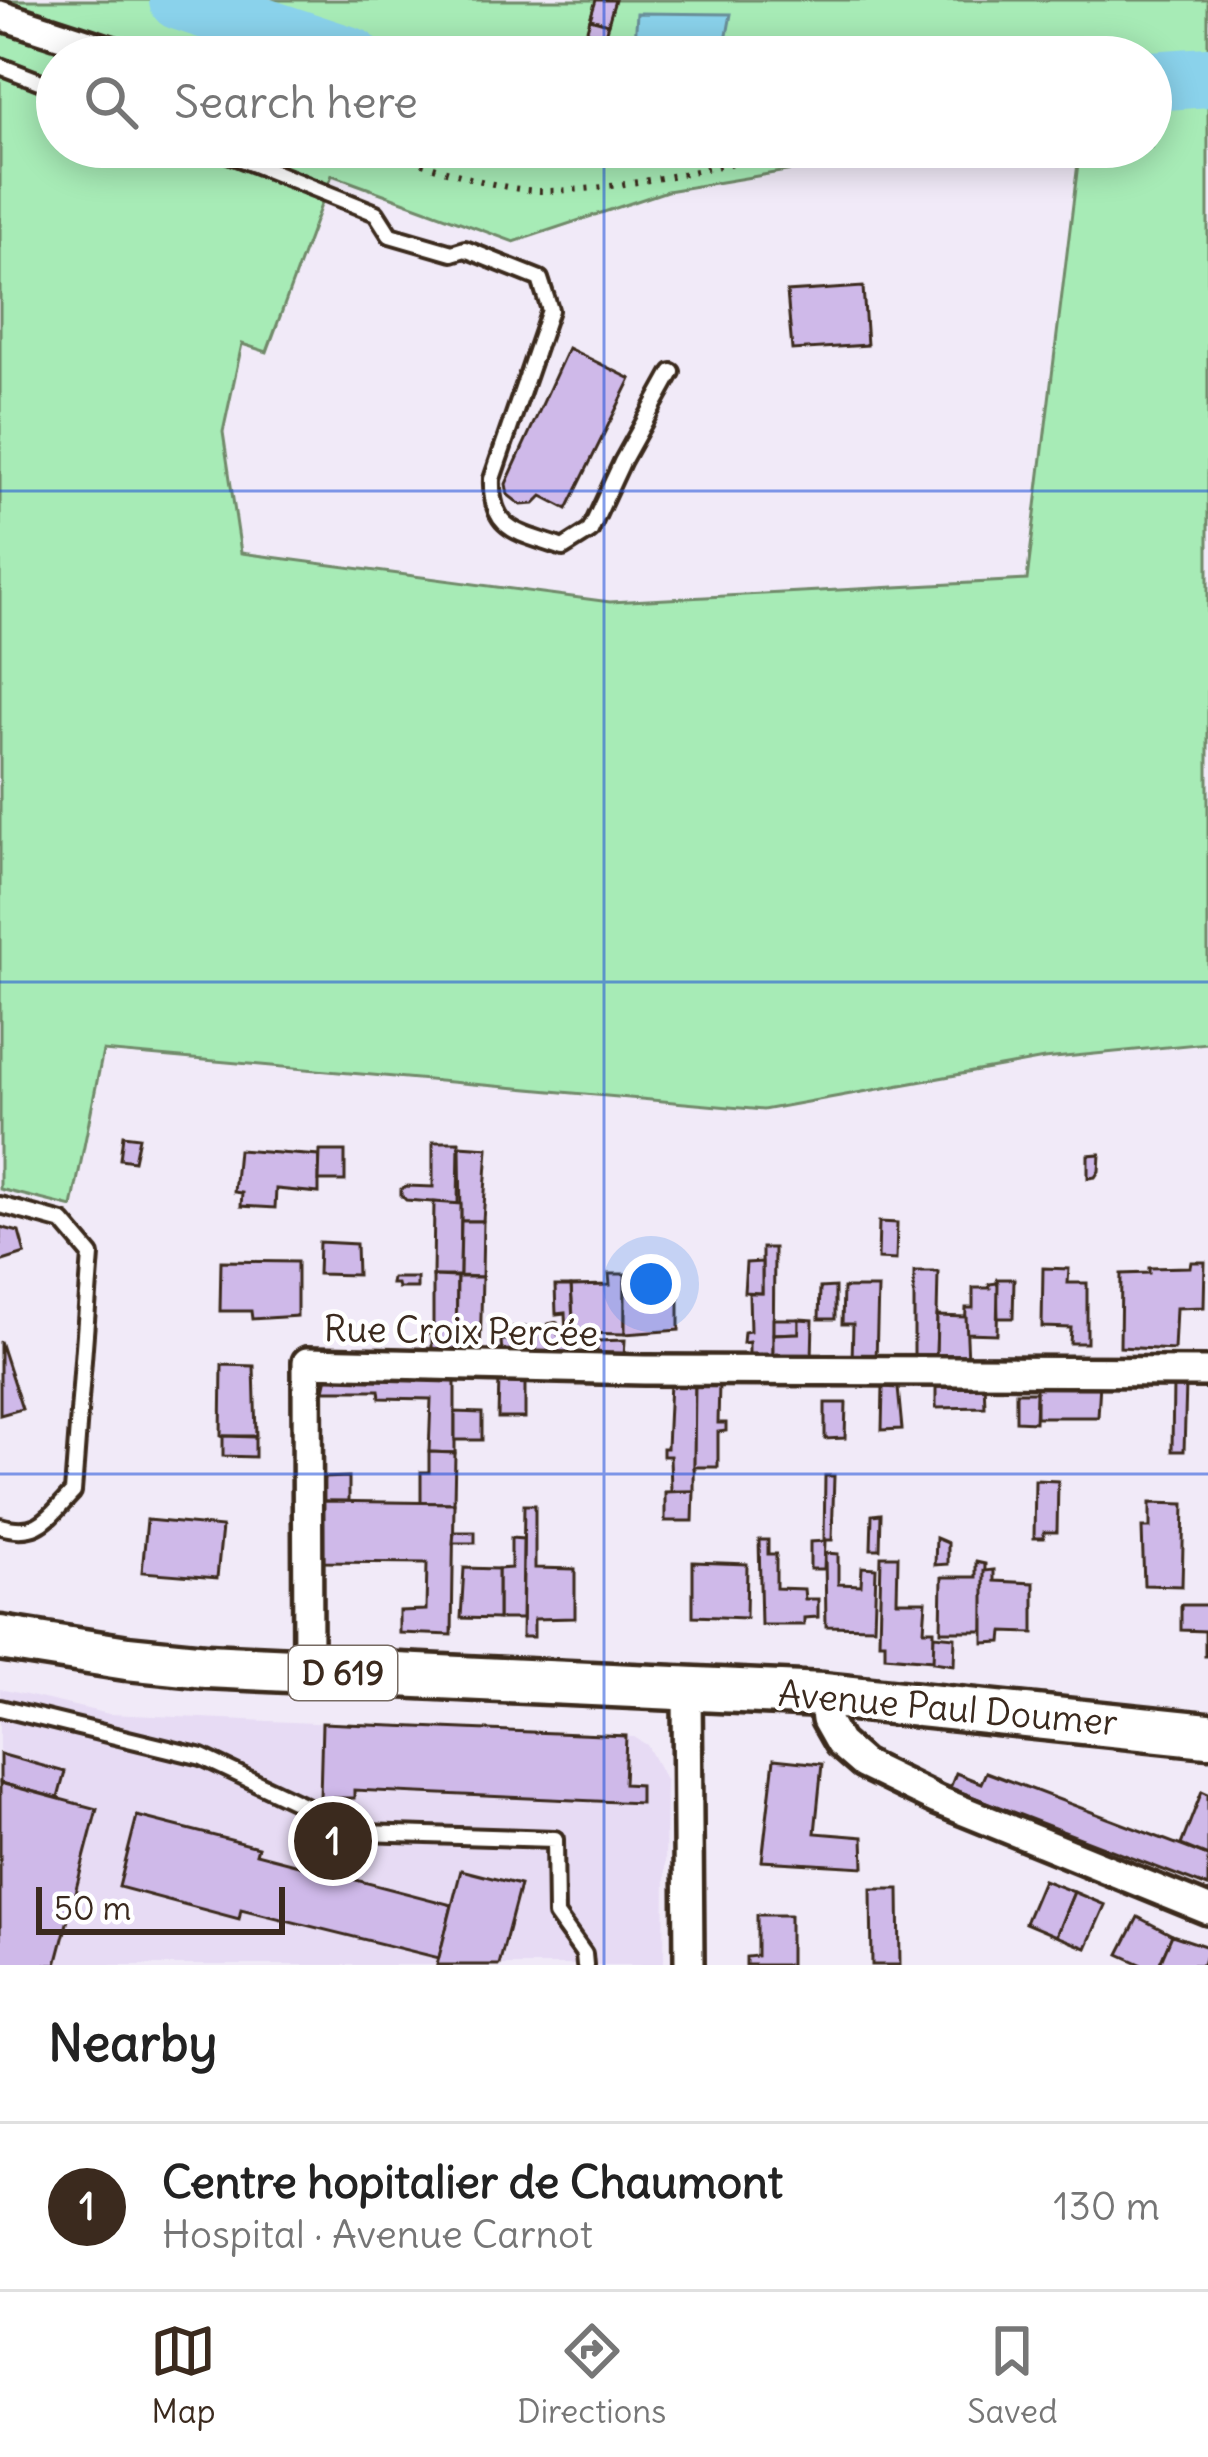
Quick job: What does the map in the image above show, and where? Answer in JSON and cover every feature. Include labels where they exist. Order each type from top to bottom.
[{"type":"main road","name":"D 619","points":[[0,1637],[127,1658],[687,1689]]},
{"type":"main road","name":"Avenue Paul Doumer","points":[[687,1689],[823,1695],[1208,1735]]},
{"type":"street","points":[[0,15],[64,36]]},
{"type":"street","name":"Rue Croix Percée","points":[[308,1671],[307,1362],[644,1370],[1208,1372]]},
{"type":"street","points":[[687,1689],[688,1965]]},
{"type":"street","points":[[823,1695],[826,1720],[839,1743],[863,1764],[937,1800],[1208,1910]]},
{"type":"lane","points":[[0,66],[36,80]]},
{"type":"lane","points":[[264,168],[376,213],[391,235],[452,253],[465,249],[540,279],[550,310],[492,479],[491,506],[505,526],[563,548],[590,531],[672,372]]},
{"type":"lane","points":[[0,1205],[63,1222],[91,1255],[73,1492],[42,1524],[23,1532],[0,1526]]},
{"type":"lane","points":[[0,1708],[202,1757],[363,1833],[555,1839],[556,1915],[584,1954],[585,1965]]},
{"type":"path","points":[[434,168],[541,191],[598,187],[698,168]]},
{"type":"shaded area","points":[[0,1689],[109,1714],[634,1737],[647,1745],[666,1781],[664,1965],[0,1965]]},
{"type":"green space","points":[[0,0],[1208,0],[1208,1043],[1044,1059],[763,1110],[103,1051],[72,1207],[0,1189]],"holes":[[[36,36],[1172,36],[1172,168],[1077,168],[1027,580],[610,602],[241,553],[223,432],[242,344],[267,352],[332,175],[514,242],[667,191],[805,168],[36,168]]]},
{"type":"water","points":[[637,13],[731,14],[727,36],[635,36]]},
{"type":"building","points":[[596,0],[615,0],[608,24],[590,19]]},
{"type":"building","points":[[590,19],[608,24],[604,36],[585,36]]},
{"type":"building","points":[[863,287],[867,345],[792,350],[787,292]]},
{"type":"building","points":[[568,348],[631,379],[567,509],[542,496],[534,504],[521,505],[508,495],[506,484]]},
{"type":"building","points":[[123,1135],[139,1137],[134,1161],[120,1159]]},
{"type":"building","points":[[433,1142],[459,1142],[458,1204],[406,1200],[401,1195],[406,1186],[433,1187]]},
{"type":"building","points":[[460,1146],[488,1148],[483,1221],[461,1221]]},
{"type":"building","points":[[238,1150],[319,1156],[319,1193],[276,1189],[275,1208],[241,1206],[242,1193],[234,1192]]},
{"type":"building","points":[[320,1151],[345,1151],[345,1181],[319,1181]]},
{"type":"building","points":[[1100,1154],[1099,1171],[1088,1178],[1088,1155]]},
{"type":"building","points":[[434,1202],[461,1204],[460,1276],[433,1276]]},
{"type":"building","points":[[461,1221],[483,1221],[482,1277],[460,1276]]},
{"type":"building","points":[[879,1222],[897,1223],[896,1260],[878,1259]]},
{"type":"building","points":[[0,1227],[19,1232],[25,1254],[0,1262]]},
{"type":"building","points":[[319,1242],[356,1244],[357,1275],[318,1274]]},
{"type":"building","points":[[762,1248],[774,1248],[773,1360],[749,1359],[749,1342],[743,1343],[744,1332],[750,1331],[749,1293],[762,1293]]},
{"type":"building","points":[[221,1261],[297,1262],[297,1316],[252,1319],[251,1311],[220,1311]]},
{"type":"building","points":[[762,1262],[762,1293],[744,1292],[746,1263]]},
{"type":"building","points":[[1191,1262],[1205,1262],[1204,1307],[1176,1308],[1174,1350],[1120,1347],[1121,1274],[1190,1267]]},
{"type":"building","points":[[1043,1268],[1069,1269],[1068,1283],[1087,1283],[1087,1343],[1070,1343],[1071,1328],[1042,1327]]},
{"type":"building","points":[[914,1272],[938,1272],[936,1361],[914,1361]]},
{"type":"building","points":[[609,1274],[625,1274],[625,1334],[574,1333],[571,1286],[610,1285]]},
{"type":"building","points":[[433,1276],[457,1277],[456,1355],[432,1354],[432,1334],[426,1334],[426,1326],[433,1325]]},
{"type":"building","points":[[457,1277],[482,1277],[480,1355],[456,1355]]},
{"type":"building","points":[[392,1278],[417,1278],[417,1288],[398,1288],[391,1284]]},
{"type":"building","points":[[997,1279],[1014,1279],[1013,1318],[998,1318]]},
{"type":"building","points":[[679,1280],[679,1330],[625,1334],[625,1281]]},
{"type":"building","points":[[998,1283],[997,1334],[965,1333],[973,1288]]},
{"type":"building","points":[[555,1286],[571,1286],[575,1357],[536,1355],[536,1333],[547,1332],[548,1324],[557,1322],[558,1334],[566,1333],[565,1313],[556,1314]]},
{"type":"building","points":[[835,1287],[835,1319],[819,1319],[820,1288]]},
{"type":"building","points":[[843,1288],[878,1288],[876,1361],[852,1361],[853,1324],[842,1324]]},
{"type":"building","points":[[937,1316],[966,1317],[968,1361],[936,1361]]},
{"type":"building","points":[[773,1319],[799,1319],[799,1333],[773,1334]]},
{"type":"building","points":[[799,1319],[813,1320],[812,1360],[773,1360],[773,1334],[799,1333]]},
{"type":"building","points":[[511,1327],[525,1327],[526,1355],[502,1355],[501,1340],[511,1340]]},
{"type":"building","points":[[625,1340],[624,1357],[597,1357],[597,1341]]},
{"type":"building","points":[[0,1341],[22,1409],[0,1415]]},
{"type":"building","points":[[222,1365],[254,1366],[256,1436],[221,1436]]},
{"type":"building","points":[[328,1372],[455,1375],[455,1453],[429,1452],[431,1399],[380,1398],[379,1390],[324,1390]]},
{"type":"building","points":[[525,1376],[525,1418],[498,1418],[499,1377]]},
{"type":"building","points":[[936,1381],[984,1381],[985,1407],[936,1408]]},
{"type":"building","points":[[670,1382],[695,1384],[694,1491],[671,1491],[670,1456],[663,1456]]},
{"type":"building","points":[[1036,1382],[1100,1382],[1098,1417],[1036,1417]]},
{"type":"building","points":[[719,1383],[718,1423],[726,1423],[726,1431],[718,1432],[718,1467],[694,1467],[695,1384]]},
{"type":"building","points":[[1173,1383],[1186,1384],[1184,1451],[1172,1451]]},
{"type":"building","points":[[883,1387],[898,1388],[902,1429],[882,1430]]},
{"type":"building","points":[[1016,1392],[1036,1392],[1035,1422],[1016,1421]]},
{"type":"building","points":[[825,1403],[846,1403],[845,1438],[825,1439]]},
{"type":"building","points":[[455,1412],[482,1413],[482,1440],[455,1440]]},
{"type":"building","points":[[223,1436],[255,1437],[255,1457],[223,1456]]},
{"type":"building","points":[[429,1452],[455,1453],[454,1503],[421,1503],[421,1472],[429,1472]]},
{"type":"building","points":[[825,1476],[834,1476],[832,1540],[824,1540]]},
{"type":"building","points":[[349,1477],[349,1501],[322,1501],[322,1478]]},
{"type":"building","points":[[1035,1480],[1058,1481],[1057,1532],[1044,1532],[1044,1538],[1034,1538]]},
{"type":"building","points":[[694,1491],[693,1521],[665,1521],[665,1492]]},
{"type":"building","points":[[322,1501],[454,1503],[452,1635],[399,1633],[399,1611],[426,1610],[427,1563],[320,1562]]},
{"type":"building","points":[[1150,1503],[1184,1504],[1182,1586],[1144,1585],[1142,1528],[1150,1528]]},
{"type":"building","points":[[524,1505],[535,1505],[535,1568],[575,1569],[575,1618],[534,1619],[534,1637],[522,1637]]},
{"type":"building","points":[[881,1514],[880,1549],[871,1549],[872,1515]]},
{"type":"building","points":[[147,1520],[222,1527],[217,1578],[142,1572]]},
{"type":"building","points":[[454,1532],[475,1532],[475,1543],[453,1543]]},
{"type":"building","points":[[511,1538],[523,1539],[522,1619],[498,1619],[498,1569],[511,1568]]},
{"type":"building","points":[[936,1538],[948,1543],[948,1564],[935,1565]]},
{"type":"building","points":[[759,1540],[768,1540],[768,1554],[776,1554],[776,1588],[804,1589],[805,1599],[818,1599],[818,1617],[804,1618],[804,1625],[761,1625]]},
{"type":"building","points":[[825,1541],[824,1569],[810,1569],[810,1542]]},
{"type":"building","points":[[825,1553],[838,1554],[838,1584],[861,1585],[862,1567],[876,1568],[874,1627],[826,1626]]},
{"type":"building","points":[[881,1556],[898,1556],[897,1601],[926,1601],[924,1630],[934,1630],[934,1660],[885,1656],[885,1642],[879,1642]]},
{"type":"building","points":[[693,1562],[747,1564],[746,1618],[693,1616]]},
{"type":"building","points":[[976,1562],[985,1564],[984,1631],[941,1631],[942,1577],[976,1577]]},
{"type":"building","points":[[464,1568],[498,1569],[498,1619],[461,1618]]},
{"type":"building","points":[[994,1570],[994,1581],[1034,1583],[1034,1633],[1003,1632],[1002,1642],[984,1643],[984,1571]]},
{"type":"building","points":[[1181,1605],[1208,1605],[1208,1656],[1205,1631],[1181,1630]]},
{"type":"building","points":[[934,1635],[955,1637],[954,1665],[933,1662]]},
{"type":"building","points":[[322,1723],[626,1736],[624,1784],[640,1785],[640,1803],[354,1790],[354,1798],[320,1798]]},
{"type":"building","points":[[0,1754],[65,1772],[58,1798],[0,1783]]},
{"type":"building","points":[[774,1759],[822,1764],[815,1833],[863,1837],[864,1867],[762,1861]]},
{"type":"building","points":[[986,1772],[1208,1856],[1208,1887],[950,1788],[956,1773],[981,1783]]},
{"type":"building","points":[[0,1783],[97,1809],[56,1965],[0,1965]]},
{"type":"building","points":[[1202,1791],[1208,1794],[1208,1856],[1181,1845]]},
{"type":"building","points":[[137,1816],[258,1847],[256,1854],[452,1905],[439,1958],[241,1909],[239,1919],[119,1887]]},
{"type":"building","points":[[461,1870],[520,1885],[499,1965],[437,1965]]},
{"type":"building","points":[[1043,1880],[1074,1892],[1056,1936],[1025,1923]]},
{"type":"building","points":[[871,1889],[899,1889],[900,1965],[872,1965]]},
{"type":"building","points":[[1074,1892],[1105,1905],[1086,1948],[1056,1936]]},
{"type":"building","points":[[757,1915],[790,1915],[790,1965],[746,1965],[746,1957],[757,1956]]},
{"type":"building","points":[[1138,1917],[1172,1935],[1159,1965],[1143,1965],[1119,1954]]},
{"type":"building","points":[[1172,1935],[1208,1947],[1203,1965],[1159,1965]]},
{"type":"waterway","points":[[179,0],[288,36]]},
{"type":"waterway","points":[[1172,80],[1208,77]]},
{"type":"place","name":"Centre hopitalier de Chaumont","points":[[333,1841]]}]
